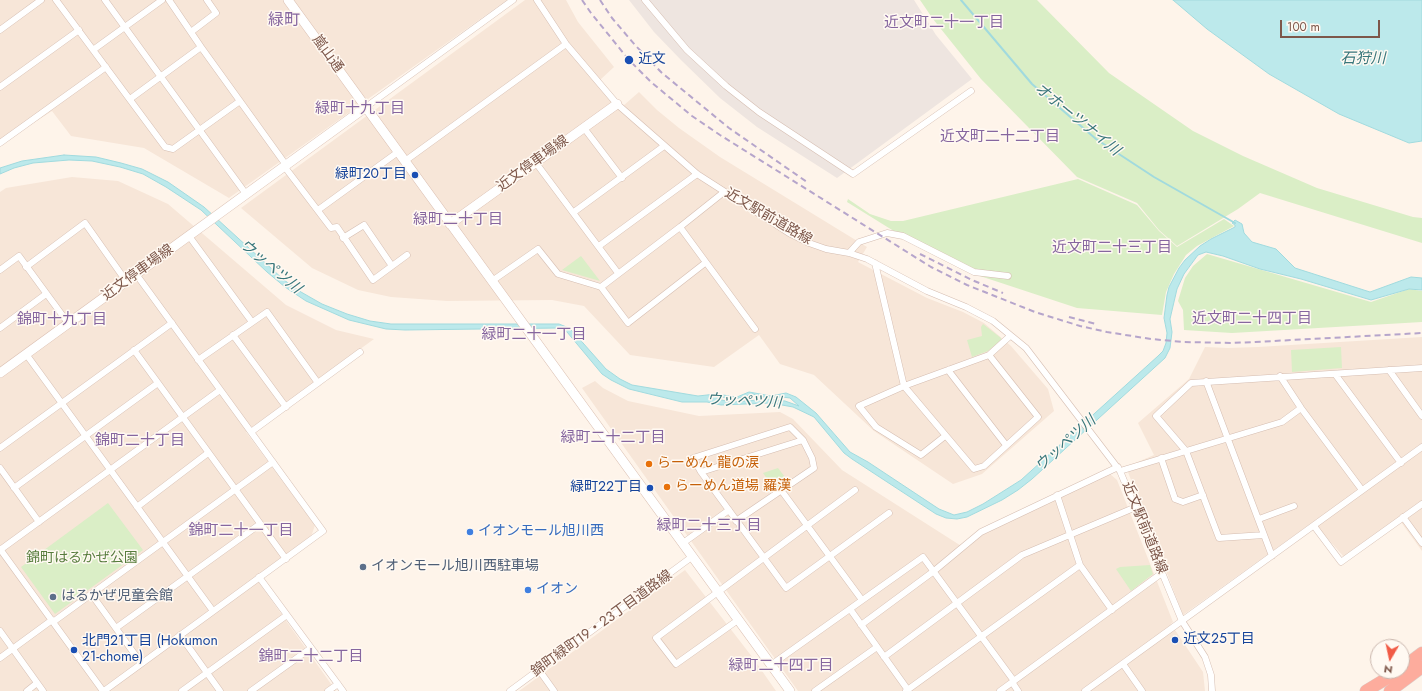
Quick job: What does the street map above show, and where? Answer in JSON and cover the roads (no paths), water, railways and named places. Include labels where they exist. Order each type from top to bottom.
[{"type":"highway","points":[[1410,662],[1422,653]]},
{"type":"highway","points":[[1390,691],[1422,668]]},
{"type":"highway","points":[[1366,691],[1385,679]]},
{"type":"main road","name":"嵐山通","points":[[288,0],[790,691]]},
{"type":"main road","name":"近文停車場線","points":[[450,224],[617,104]]},
{"type":"main road","points":[[246,194],[366,107]]},
{"type":"main road","name":"近文停車場線","points":[[0,373],[246,194]]},
{"type":"street","points":[[0,30],[41,0]]},
{"type":"street","points":[[56,0],[165,147],[172,149],[240,101]]},
{"type":"street","points":[[106,0],[246,194]]},
{"type":"street","points":[[93,50],[162,0]]},
{"type":"street","points":[[169,0],[285,165],[331,228],[336,227],[373,280],[408,255]]},
{"type":"street","points":[[191,32],[216,13],[207,0]]},
{"type":"street","points":[[366,107],[512,0]]},
{"type":"street","name":"近文駅前道路線","points":[[537,0],[566,44],[617,104],[697,174],[789,233],[809,243],[826,249],[849,253],[867,259],[927,291],[966,307],[992,321],[1026,348],[1119,469],[1136,507],[1182,622],[1205,657],[1212,675],[1212,691]]},
{"type":"street","points":[[645,0],[687,50],[726,86],[759,112],[853,174],[971,90]]},
{"type":"street","points":[[0,88],[79,30]]},
{"type":"street","points":[[405,161],[566,44]]},
{"type":"street","points":[[130,99],[201,47]]},
{"type":"street","points":[[0,143],[106,67]]},
{"type":"street","points":[[584,128],[622,178]]},
{"type":"street","points":[[574,212],[664,146]]},
{"type":"street","points":[[318,210],[398,152]]},
{"type":"street","points":[[536,163],[618,272]]},
{"type":"street","points":[[599,246],[697,174]]},
{"type":"street","points":[[601,287],[618,272],[680,227],[724,192]]},
{"type":"street","points":[[26,267],[85,223],[126,281]]},
{"type":"street","points":[[344,238],[364,225],[392,266]]},
{"type":"street","points":[[680,227],[755,329]]},
{"type":"street","points":[[849,253],[858,242],[887,233],[903,236],[974,272],[1008,276]]},
{"type":"street","points":[[189,236],[252,322]]},
{"type":"street","points":[[492,281],[538,249],[558,274],[601,287],[628,323],[705,263]]},
{"type":"street","points":[[0,270],[19,256],[68,323]]},
{"type":"street","points":[[875,263],[904,386],[974,469],[984,466],[1038,417],[990,355]]},
{"type":"street","points":[[136,274],[323,532],[103,691],[0,550],[184,418],[220,390]]},
{"type":"street","points":[[0,328],[46,294]]},
{"type":"street","points":[[198,360],[267,312],[318,383]]},
{"type":"street","points":[[0,448],[172,323]]},
{"type":"street","points":[[233,335],[286,407]]},
{"type":"street","points":[[945,436],[921,455],[876,427],[859,406],[904,386],[990,355],[1010,336]]},
{"type":"street","points":[[134,350],[286,558]]},
{"type":"street","points":[[251,432],[360,352]]},
{"type":"street","points":[[26,354],[213,611]]},
{"type":"street","points":[[1264,535],[1219,538],[1186,451],[1156,416],[1191,383],[1280,376],[1422,368]]},
{"type":"street","points":[[948,370],[1006,445]]},
{"type":"street","points":[[1389,370],[1422,416]]},
{"type":"street","points":[[1336,374],[1401,463]]},
{"type":"street","points":[[1280,376],[1301,408],[1362,490]]},
{"type":"street","points":[[1206,381],[1272,556]]},
{"type":"street","points":[[14,488],[158,383]]},
{"type":"street","points":[[861,625],[934,571],[981,532],[1057,495],[1119,469],[1186,451],[1282,422],[1301,408]]},
{"type":"street","points":[[736,521],[814,468],[812,458],[803,440],[790,427],[693,458],[728,510],[736,521],[763,558],[786,588],[889,513]]},
{"type":"street","points":[[701,472],[803,440]]},
{"type":"street","points":[[1084,691],[1182,622],[1422,447]]},
{"type":"street","points":[[137,506],[208,453]]},
{"type":"street","points":[[1161,458],[1175,499],[1183,502],[1203,495]]},
{"type":"street","points":[[0,658],[92,595],[273,462]]},
{"type":"street","points":[[0,468],[39,522]]},
{"type":"street","points":[[781,490],[862,600]]},
{"type":"street","points":[[738,620],[676,664],[656,638],[855,490]]},
{"type":"street","points":[[1057,495],[1080,565],[1112,610]]},
{"type":"street","points":[[1314,526],[1341,562],[1422,504]]},
{"type":"street","points":[[1259,519],[1294,506]]},
{"type":"street","points":[[884,657],[1022,555],[1136,507]]},
{"type":"street","points":[[683,543],[728,510]]},
{"type":"street","points":[[1403,517],[1422,543]]},
{"type":"street","points":[[116,628],[260,524]]},
{"type":"street","name":"錦町緑町19・23丁目道路線","points":[[510,691],[693,556]]},
{"type":"street","points":[[772,665],[923,557],[1013,681],[1018,691]]},
{"type":"street","points":[[850,609],[907,691],[1080,565]]},
{"type":"street","points":[[1000,691],[1162,573]]},
{"type":"street","points":[[260,577],[343,691]]},
{"type":"street","points":[[92,595],[141,663]]},
{"type":"street","points":[[182,691],[287,615]]},
{"type":"street","points":[[0,631],[43,691]]},
{"type":"street","points":[[180,635],[220,691]]},
{"type":"street","points":[[815,691],[877,647]]},
{"type":"street","points":[[251,691],[312,648]]},
{"type":"street","points":[[1123,664],[1142,691]]},
{"type":"street","points":[[539,670],[554,691]]},
{"type":"street","points":[[27,691],[37,683]]},
{"type":"street","points":[[328,691],[338,684]]},
{"type":"water","name":"石狩川","points":[[1173,0],[1422,0],[1422,141],[1409,143],[1339,114],[1269,74],[1207,29]]},
{"type":"water","name":"ウッペツ川","points":[[64,155],[96,157],[142,169],[168,182],[204,207],[284,280],[301,292],[322,304],[370,321],[391,324],[559,324],[569,328],[606,369],[632,385],[698,396],[716,394],[737,397],[749,392],[771,396],[786,393],[796,397],[816,413],[850,452],[868,462],[939,509],[954,515],[967,512],[983,504],[1021,480],[1163,351],[1167,333],[1164,318],[1167,295],[1169,287],[1179,268],[1200,246],[1235,227],[1232,223],[1235,220],[1242,224],[1244,233],[1252,242],[1276,249],[1295,268],[1370,292],[1411,277],[1422,278],[1422,290],[1409,289],[1371,300],[1301,279],[1260,269],[1223,256],[1206,252],[1198,255],[1184,274],[1177,289],[1170,319],[1172,332],[1170,348],[1165,358],[1018,490],[1002,500],[967,517],[957,519],[946,518],[936,514],[852,459],[844,453],[814,417],[793,407],[771,403],[721,405],[707,402],[682,402],[629,389],[602,374],[567,332],[559,328],[405,330],[386,329],[349,320],[306,301],[285,287],[201,210],[143,174],[92,161],[69,160],[33,163],[14,168],[0,174],[0,168],[22,161]],"holes":[[[753,394],[762,397],[790,398],[799,406],[785,401],[771,399],[731,402],[717,399],[722,397],[735,399]]]},
{"type":"waterway","name":"オホーツナイ川","points":[[961,0],[1032,84],[1096,139],[1154,177],[1235,223]]},
{"type":"railway","points":[[582,0],[629,60],[651,82],[692,116],[931,267],[967,285],[1035,312],[1080,326],[1107,332],[1151,339],[1183,342],[1231,343],[1422,333]]},
{"type":"railway","points":[[600,0],[612,18],[662,73],[729,128],[807,182]]},
{"type":"railway","points":[[920,254],[972,280],[1003,293]]},
{"type":"railway","points":[[1069,317],[1096,324]]},
{"type":"place","name":"近文","points":[[629,60]]},
{"type":"place","name":"緑町20丁目","points":[[415,175]]},
{"type":"place","name":"らーめん 龍の涙","points":[[649,464]]},
{"type":"place","name":"らーめん道場 羅漢","points":[[667,487]]},
{"type":"place","name":"緑町22丁目","points":[[650,488]]},
{"type":"place","name":"イオンモール旭川西","points":[[470,532]]},
{"type":"place","name":"イオンモール旭川西駐車場","points":[[363,567]]},
{"type":"place","name":"イオン","points":[[528,590]]},
{"type":"place","name":"はるかぜ児童会館","points":[[53,597]]},
{"type":"place","name":"近文25丁目","points":[[1175,640]]},
{"type":"place","name":"北門21丁目 (Hokumon 21-chome)","points":[[74,650]]},
{"type":"district","name":"緑町","points":[[284,21]]},
{"type":"district","name":"近文町二十一丁目","points":[[944,23]]},
{"type":"district","name":"緑町十九丁目","points":[[360,109]]},
{"type":"district","name":"近文町二十二丁目","points":[[1000,137]]},
{"type":"district","name":"緑町二十丁目","points":[[458,220]]},
{"type":"district","name":"近文町二十三丁目","points":[[1112,248]]},
{"type":"district","name":"近文町二十四丁目","points":[[1252,319]]},
{"type":"district","name":"錦町十九丁目","points":[[62,320]]},
{"type":"district","name":"緑町二十一丁目","points":[[534,335]]},
{"type":"district","name":"緑町二十二丁目","points":[[613,438]]},
{"type":"district","name":"錦町二十丁目","points":[[140,441]]},
{"type":"district","name":"緑町二十三丁目","points":[[709,526]]},
{"type":"district","name":"錦町二十一丁目","points":[[241,531]]},
{"type":"district","name":"錦町二十二丁目","points":[[311,657]]},
{"type":"district","name":"緑町二十四丁目","points":[[781,666]]},
{"type":"park label","name":"錦町はるかぜ公園","points":[[82,559]]}]
